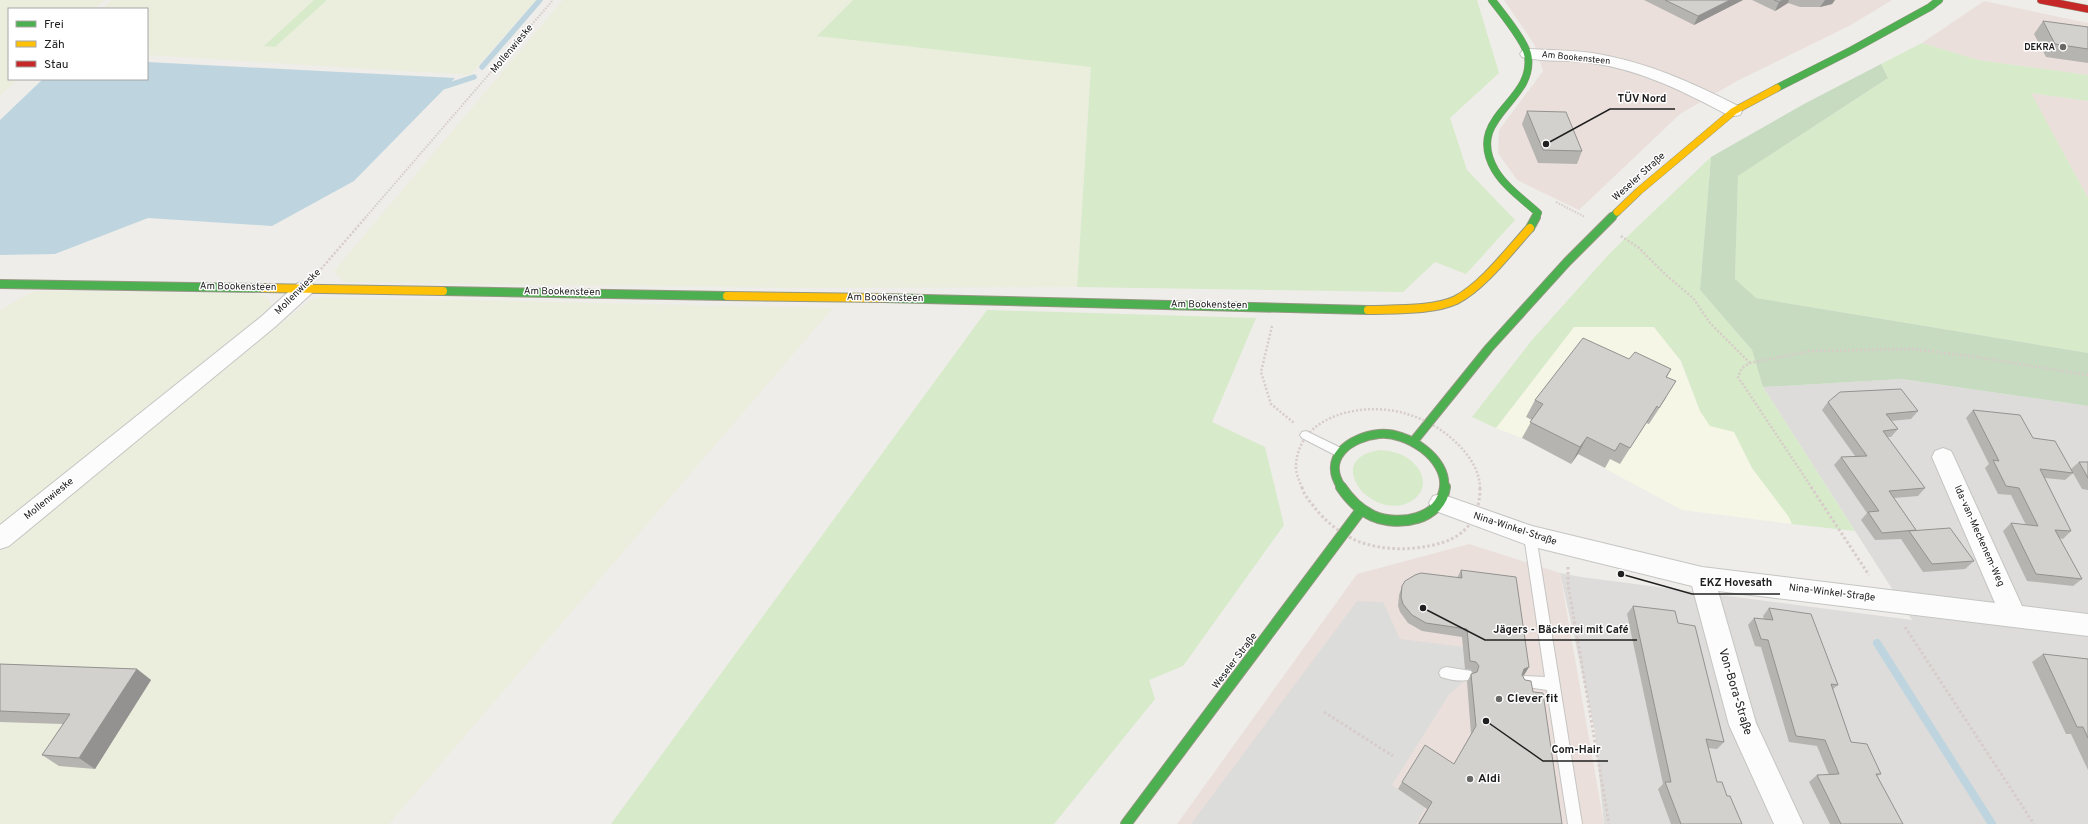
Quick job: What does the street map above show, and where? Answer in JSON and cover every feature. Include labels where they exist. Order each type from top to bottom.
[{"type":"street","name":"Am Bookensteen","points":[[0,284],[304,288],[1372,310],[1412,309],[1433,306],[1465,294],[1485,276],[1534,223],[1538,213],[1516,194],[1490,161],[1486,140],[1492,122],[1524,84],[1530,64],[1528,54],[1492,0]]},
{"type":"street","name":"Weseler Straße","points":[[1413,442],[1489,348],[1567,262],[1644,187],[1734,111],[1791,80],[1869,41],[1939,0]]},
{"type":"street","points":[[2041,0],[2088,9]]},
{"type":"street","name":"Am Bookensteen","points":[[1528,54],[1572,56],[1613,62],[1661,76],[1734,111]]},
{"type":"street","name":"Mollenwieske","points":[[0,539],[269,321],[304,288]]},
{"type":"street","points":[[1380,434],[1396,436],[1413,442],[1427,451],[1439,463],[1445,477],[1446,490],[1441,503],[1431,513],[1416,520],[1398,521],[1378,518],[1361,510],[1347,499],[1338,487],[1334,474],[1334,461],[1339,452],[1350,441],[1364,436],[1380,434]]},
{"type":"street","name":"Ida-van-Meckenem-Weg","points":[[1943,457],[2014,616]]},
{"type":"street","name":"Nina-Winkel-Straße","points":[[1441,503],[1530,536],[1702,578],[2088,625]]},
{"type":"street","name":"Weseler Straße","points":[[1126,824],[1361,510]]},
{"type":"street","name":"Von-Bora-Straße","points":[[1702,578],[1743,725],[1789,824]]},
{"type":"lane","points":[[1306,435],[1339,452]]},
{"type":"lane","points":[[1530,536],[1552,684],[1576,824]]},
{"type":"lane","points":[[1446,673],[1466,675]]},
{"type":"lane","points":[[1525,682],[1552,684]]},
{"type":"path","name":"Mollenwieske","points":[[304,288],[553,0]]},
{"type":"path","points":[[1550,199],[1604,225],[1639,248],[1666,275],[1693,298],[1710,323],[1750,364]]},
{"type":"path","points":[[1283,307],[1271,328],[1261,372],[1271,404],[1285,414],[1306,435]]},
{"type":"path","points":[[2034,824],[1738,377],[1742,368],[1750,364],[1811,351],[1911,349],[1970,356],[2088,375]]},
{"type":"path","points":[[1369,408],[1389,409],[1409,414],[1429,423],[1447,434],[1462,449],[1473,465],[1479,482],[1480,500],[1475,516],[1463,532],[1444,544],[1420,551],[1394,551],[1367,545],[1342,534],[1326,522],[1312,508],[1302,493],[1297,477],[1295,462],[1298,448],[1306,435],[1317,423],[1332,415],[1350,410],[1369,408]]},
{"type":"path","points":[[1567,546],[1568,584],[1609,824]]},
{"type":"path","points":[[1324,712],[1393,756]]},
{"type":"shaded area","points":[[0,0],[105,0],[96,8],[8,8],[8,80],[17,80],[0,96]]},
{"type":"shaded area","points":[[111,0],[314,0],[264,46],[275,47],[327,0],[536,0],[470,75],[148,55],[148,8],[103,8]]},
{"type":"shaded area","points":[[563,0],[853,0],[817,36],[1091,66],[1077,287],[797,288],[344,282],[334,271]]},
{"type":"shaded area","points":[[1504,0],[1892,0],[1851,25],[1737,81],[1680,114],[1579,210],[1517,180],[1498,153],[1499,130],[1543,71],[1534,44]]},
{"type":"shaded area","points":[[1984,1],[2088,23],[2088,75],[1978,60],[1922,43]]},
{"type":"shaded area","points":[[2030,93],[2088,101],[2088,198]]},
{"type":"shaded area","points":[[32,292],[258,294],[268,298],[271,306],[263,316],[0,526],[0,310]]},
{"type":"shaded area","points":[[318,297],[833,308],[389,824],[0,824],[0,551],[309,301]]},
{"type":"shaded area","points":[[1574,327],[1654,327],[1680,360],[1700,410],[1710,426],[1734,431],[1752,468],[1789,517],[1792,524],[1682,510],[1578,454],[1571,464],[1522,438],[1496,428]]},
{"type":"shaded area","points":[[1902,379],[2088,406],[2088,824],[1604,824],[1595,731],[1560,573],[1912,620],[1763,387]]},
{"type":"shaded area","points":[[1469,544],[1560,573],[1604,824],[1177,824],[1357,574]]},
{"type":"shaded area","points":[[1357,601],[1383,602],[1400,639],[1480,649],[1483,667],[1450,693],[1392,785],[1425,808],[1416,824],[1191,824]]},
{"type":"green space","points":[[314,0],[327,0],[275,47],[264,46]]},
{"type":"green space","points":[[853,0],[1477,0],[1499,73],[1450,118],[1467,170],[1515,220],[1466,274],[1435,262],[1403,292],[1077,287],[1091,67],[817,36]]},
{"type":"green space","points":[[1922,43],[1978,60],[2088,75],[2088,101],[2031,93],[2088,198],[2088,353],[1755,298],[1735,279],[1738,176],[1888,78],[1881,64]]},
{"type":"green space","points":[[1881,64],[1888,78],[1738,176],[1735,279],[1756,298],[2088,353],[2088,406],[1902,379],[1763,387],[1752,350],[1700,290],[1711,157],[1804,104]]},
{"type":"green space","points":[[1711,157],[1700,290],[1752,350],[1763,387],[1855,531],[1792,524],[1789,517],[1752,468],[1734,432],[1710,426],[1700,411],[1681,361],[1654,327],[1574,327],[1496,428],[1472,417],[1532,340],[1611,252]]},
{"type":"green space","points":[[987,310],[1256,318],[1212,422],[1265,447],[1284,525],[1183,666],[1149,680],[1155,699],[1054,824],[611,824]]},
{"type":"green space","points":[[1381,450],[1401,455],[1417,467],[1423,481],[1422,488],[1414,500],[1405,504],[1391,506],[1377,502],[1365,494],[1357,484],[1353,474],[1355,463],[1364,455]]},
{"type":"water","points":[[148,62],[455,78],[354,181],[272,226],[148,218],[55,254],[0,255],[0,120],[42,80],[148,80]]},
{"type":"building","points":[[1665,0],[1730,0],[1698,16]]},
{"type":"building","points":[[2043,21],[2088,27],[2088,49],[2055,44]]},
{"type":"building","points":[[1527,111],[1566,112],[1582,151],[1543,150]]},
{"type":"building","points":[[1583,338],[1629,359],[1635,352],[1671,369],[1666,377],[1676,381],[1659,408],[1657,406],[1630,448],[1620,443],[1615,451],[1587,437],[1580,447],[1530,422],[1543,404],[1535,400]]},
{"type":"building","points":[[1901,389],[1918,411],[1886,414],[1898,429],[1883,431],[1925,488],[1889,491],[1916,530],[1882,533],[1868,512],[1879,511],[1841,457],[1867,456],[1828,402],[1840,392]]},
{"type":"building","points":[[1973,410],[2020,415],[2033,438],[2055,441],[2073,473],[2040,469],[2071,531],[2055,530],[2082,579],[2036,574],[2011,523],[2038,526],[2019,488],[2006,486],[1993,460],[1999,461]]},
{"type":"building","points":[[2079,462],[2088,462],[2088,478]]},
{"type":"building","points":[[1950,528],[1974,561],[1932,564],[1909,531]]},
{"type":"building","points":[[1461,570],[1516,577],[1529,667],[1524,669],[1522,675],[1525,680],[1531,681],[1533,692],[1543,693],[1562,824],[1419,824],[1432,802],[1402,782],[1425,745],[1454,764],[1476,726],[1471,674],[1477,672],[1479,666],[1476,662],[1470,661],[1467,629],[1426,623],[1412,615],[1403,604],[1401,597],[1402,586],[1405,581],[1415,575],[1421,573],[1462,578]]},
{"type":"building","points":[[1633,606],[1675,611],[1678,623],[1695,626],[1724,742],[1706,739],[1717,782],[1722,782],[1727,796],[1730,796],[1742,824],[1681,824],[1665,782],[1671,782]]},
{"type":"building","points":[[1769,608],[1811,614],[1838,685],[1831,684],[1851,742],[1867,744],[1881,774],[1876,774],[1903,824],[1841,824],[1817,775],[1839,774],[1825,740],[1796,736],[1768,640],[1761,639],[1754,618],[1773,620]]},
{"type":"building","points":[[2043,654],[2088,659],[2088,738],[2083,727],[2077,727]]},
{"type":"building","points":[[0,664],[137,669],[79,758],[42,755],[70,714],[0,711]]},
{"type":"waterway","points":[[482,67],[540,0]]},
{"type":"waterway","points":[[440,88],[474,77]]},
{"type":"waterway","points":[[1877,643],[1992,824]]},
{"type":"traffic: fast","points":[[1492,0],[1526,51],[1528,56],[1528,71],[1522,85],[1493,122],[1487,136],[1487,151],[1499,176],[1538,213],[1530,228]]},
{"type":"traffic: fast","points":[[1777,88],[1852,50],[1930,7],[1939,0]]},
{"type":"traffic: fast","points":[[1413,442],[1489,348],[1567,262],[1617,212]]},
{"type":"traffic: fast","points":[[0,284],[263,288]]},
{"type":"traffic: fast","points":[[443,291],[727,296]]},
{"type":"traffic: fast","points":[[883,298],[1368,310]]},
{"type":"traffic: fast","points":[[1380,434],[1404,439],[1418,445],[1427,451],[1440,466],[1445,485],[1444,494],[1440,503],[1429,513],[1406,520],[1379,518],[1362,510],[1346,495],[1340,486],[1336,476],[1335,466],[1337,457],[1344,448],[1352,442],[1380,434]]},
{"type":"traffic: fast","points":[[1126,824],[1361,510]]},
{"type":"traffic: slow","points":[[1617,212],[1639,191],[1734,111],[1777,88]]},
{"type":"traffic: slow","points":[[1368,310],[1420,308],[1455,300],[1477,285],[1530,228]]},
{"type":"traffic: slow","points":[[263,288],[443,291]]},
{"type":"traffic: slow","points":[[727,296],[883,298]]},
{"type":"traffic: jam","points":[[2041,0],[2088,9]]},
{"type":"place","name":"DEKRA","points":[[2063,47]]},
{"type":"place","name":"TÜV Nord","points":[[1546,144]]},
{"type":"place","name":"EKZ Hovesath","points":[[1621,574]]},
{"type":"place","name":"Jägers - Bäckerei mit Café","points":[[1423,608]]},
{"type":"place","name":"Clever fit","points":[[1499,699]]},
{"type":"place","name":"Com-Hair","points":[[1486,721]]},
{"type":"place","name":"Aldi","points":[[1470,779]]}]
